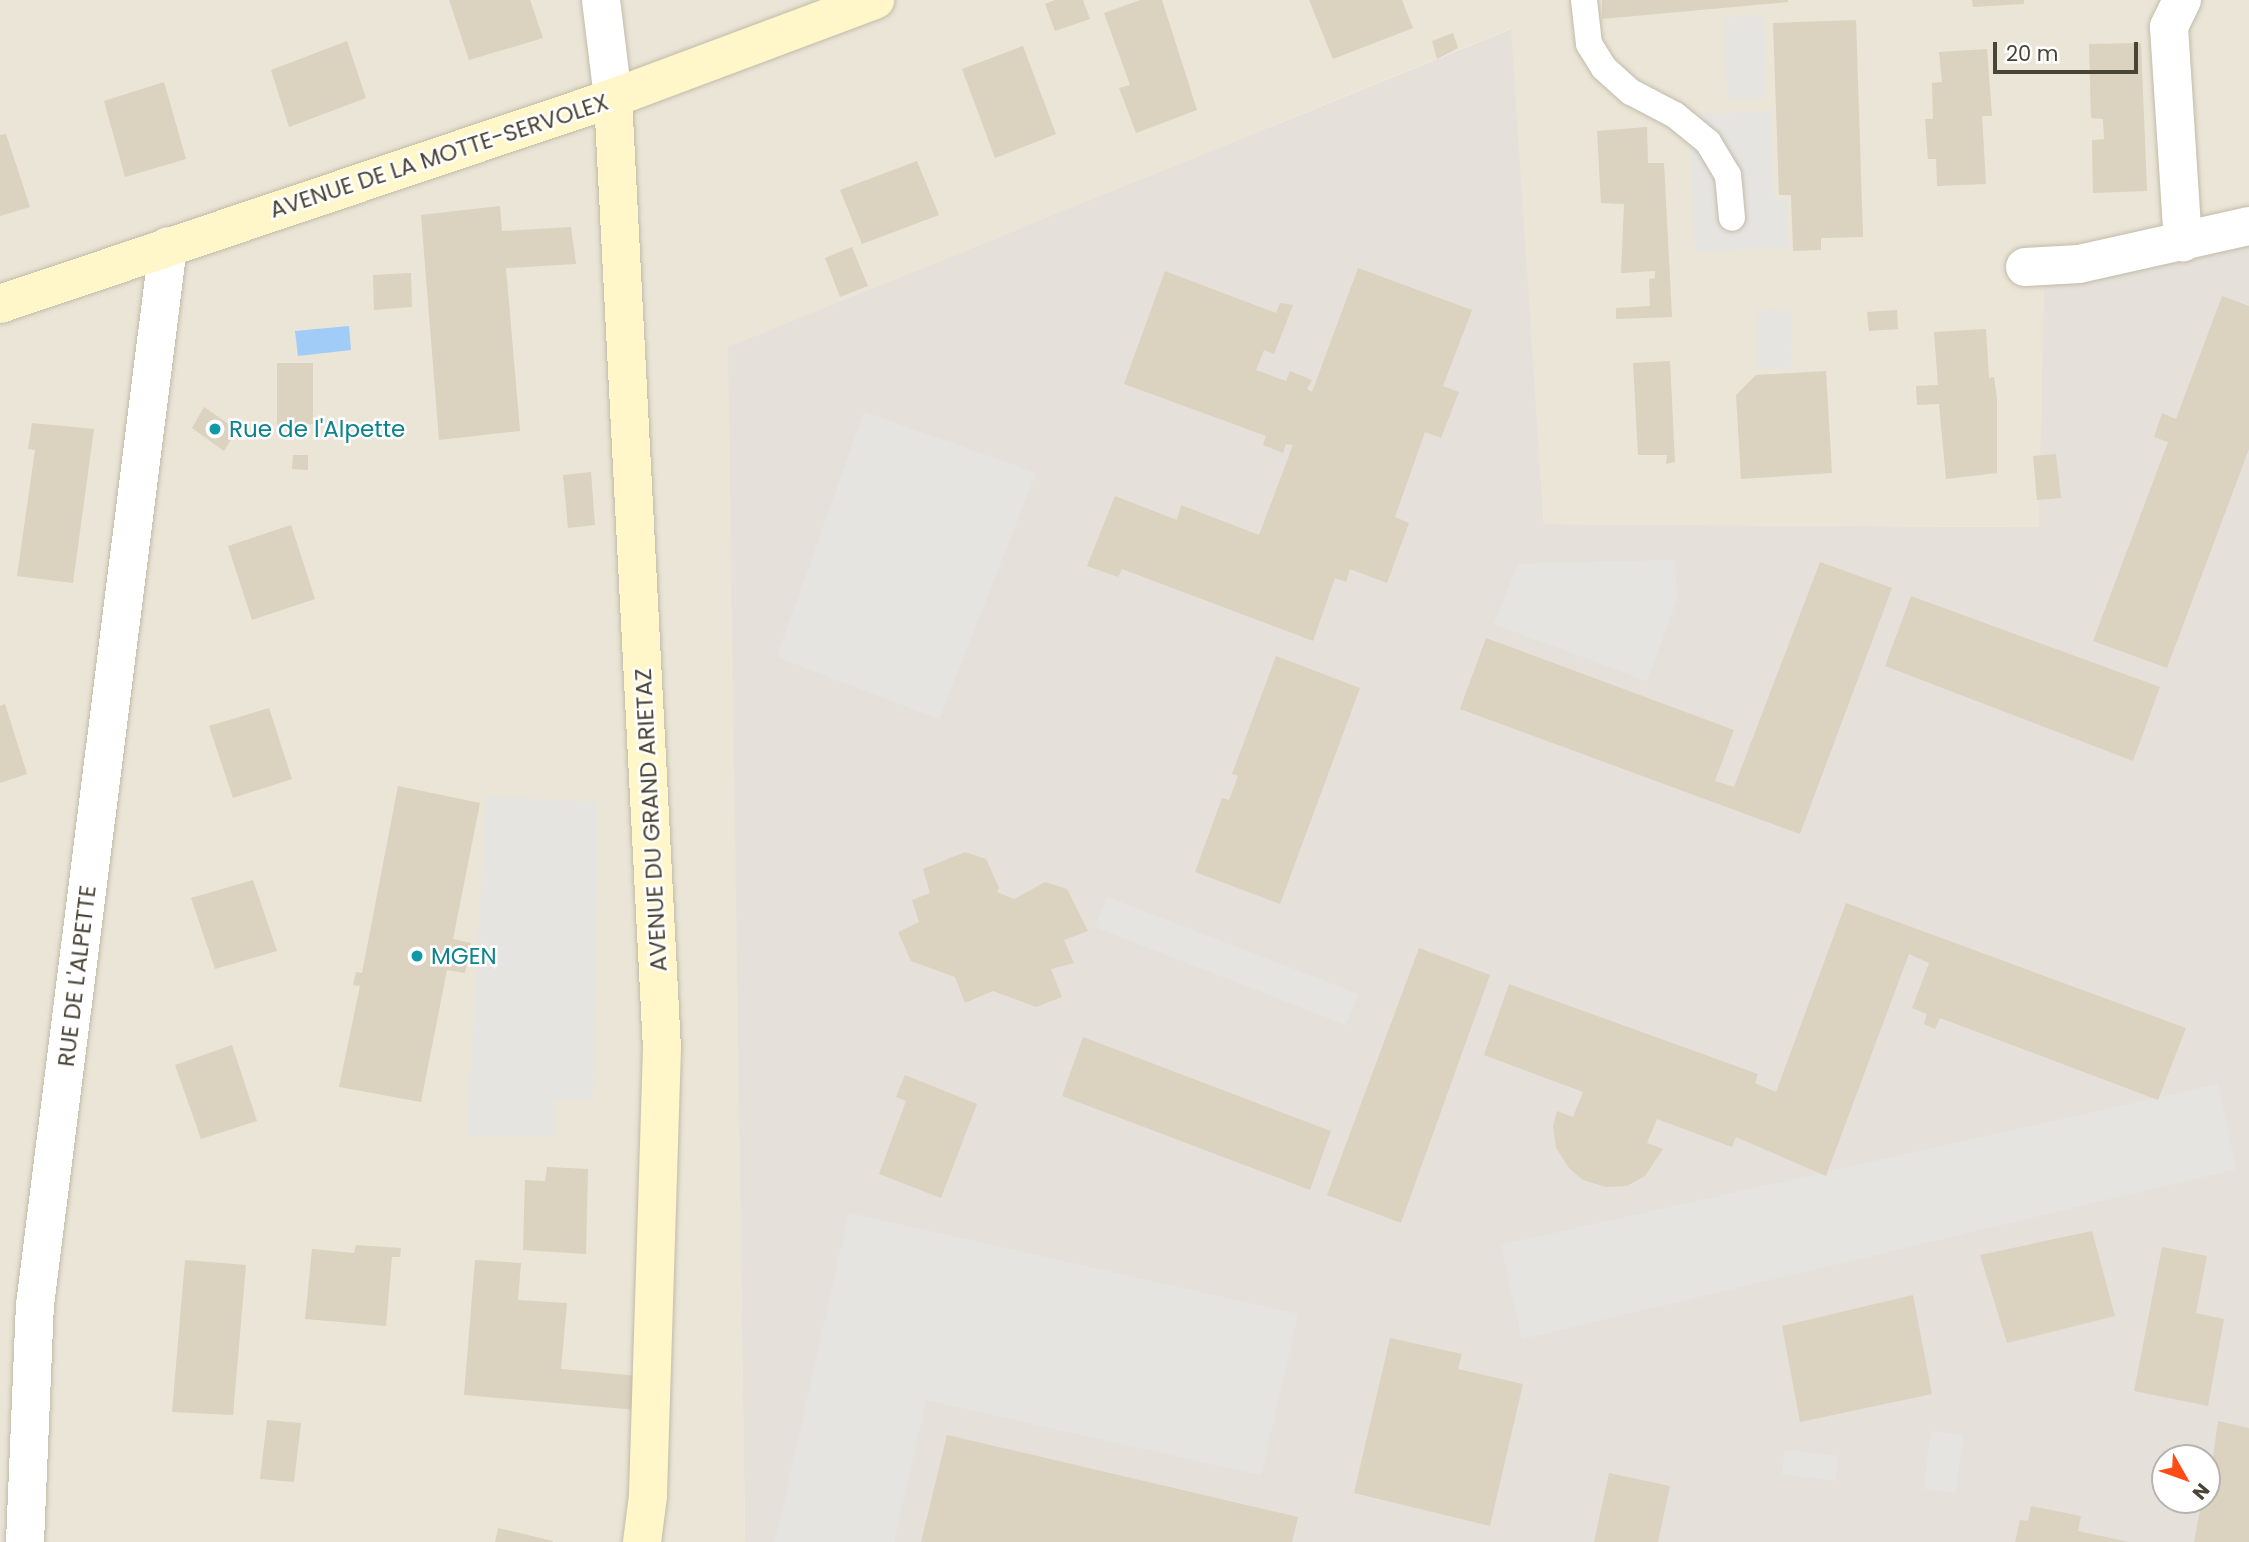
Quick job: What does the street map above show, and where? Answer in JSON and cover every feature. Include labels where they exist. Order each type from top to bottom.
[{"type":"main road","name":"AVENUE DE LA MOTTE-SERVOLEX","points":[[0,304],[613,98],[875,0]]},
{"type":"main road","name":"AVENUE DU GRAND ARIETAZ","points":[[613,98],[662,1048],[648,1496],[642,1542]]},
{"type":"street","points":[[601,0],[613,98]]},
{"type":"street","points":[[2182,0],[2169,27],[2183,243]]},
{"type":"street","points":[[2025,267],[2079,264],[2183,243],[2249,226]]},
{"type":"street","name":"RUE DE L'ALPETTE","points":[[25,1542],[35,1305],[168,246]]},
{"type":"lane","points":[[1584,0],[1589,44],[1604,68],[1631,92],[1675,115],[1708,142],[1728,175],[1732,218]]},
{"type":"shaded area","points":[[0,0],[2249,0],[2249,214],[2044,266],[2040,527],[1544,524],[1510,29],[729,347],[745,1542],[0,1542]]},
{"type":"shaded area","points":[[1764,16],[1765,98],[1727,99],[1725,17]]},
{"type":"shaded area","points":[[1511,29],[1544,524],[2039,527],[2044,266],[2249,214],[2249,1542],[745,1542],[728,347]]},
{"type":"shaded area","points":[[1771,111],[1775,200],[1787,199],[1789,247],[1695,252],[1689,115]]},
{"type":"shaded area","points":[[1758,310],[1792,311],[1791,369],[1757,368]]},
{"type":"shaded area","points":[[864,412],[1036,473],[939,719],[777,657]]},
{"type":"shaded area","points":[[1675,560],[1677,599],[1647,681],[1494,624],[1518,564]]},
{"type":"shaded area","points":[[486,796],[598,802],[593,1100],[554,1100],[554,1137],[467,1136]]},
{"type":"shaded area","points":[[1107,897],[1358,994],[1346,1025],[1095,927]]},
{"type":"shaded area","points":[[2218,1084],[2236,1169],[1522,1339],[1501,1245]]},
{"type":"shaded area","points":[[849,1213],[1298,1314],[1261,1475],[926,1400],[894,1542],[775,1542]]},
{"type":"shaded area","points":[[1931,1431],[1963,1435],[1956,1493],[1924,1489]]},
{"type":"shaded area","points":[[1785,1450],[1838,1456],[1835,1481],[1782,1474]]},
{"type":"water","points":[[349,326],[351,350],[298,356],[295,331]]},
{"type":"building","points":[[449,0],[530,0],[543,38],[469,60]]},
{"type":"building","points":[[1055,0],[1083,0],[1090,19],[1055,31],[1045,4]]},
{"type":"building","points":[[1140,0],[1162,0],[1197,110],[1136,133],[1119,88],[1130,85],[1104,13]]},
{"type":"building","points":[[1309,0],[1402,0],[1413,28],[1333,59]]},
{"type":"building","points":[[1602,0],[1788,0],[1788,2],[1602,19]]},
{"type":"building","points":[[1972,0],[2024,0],[2024,4],[1973,7]]},
{"type":"building","points":[[1856,20],[1863,237],[1821,238],[1821,250],[1793,251],[1791,195],[1779,195],[1773,23]]},
{"type":"building","points":[[1453,33],[1458,48],[1437,59],[1432,41]]},
{"type":"building","points":[[347,41],[366,98],[289,127],[271,70]]},
{"type":"building","points":[[2141,43],[2147,191],[2093,193],[2092,140],[2104,139],[2103,119],[2091,118],[2089,44]]},
{"type":"building","points":[[1023,46],[1056,134],[995,158],[962,69]]},
{"type":"building","points":[[1987,49],[1992,116],[1982,116],[1986,184],[1937,186],[1936,159],[1928,159],[1925,119],[1933,119],[1932,83],[1942,82],[1939,52]]},
{"type":"building","points":[[164,82],[186,159],[125,177],[104,101]]},
{"type":"building","points":[[1647,127],[1648,163],[1664,163],[1672,317],[1616,319],[1616,308],[1650,306],[1649,279],[1655,278],[1655,271],[1621,273],[1624,204],[1601,203],[1597,131]]},
{"type":"building","points":[[6,134],[30,207],[0,216],[0,135]]},
{"type":"building","points":[[917,161],[939,215],[862,244],[840,190]]},
{"type":"building","points":[[500,206],[502,231],[571,227],[576,264],[506,268],[520,431],[439,440],[421,215]]},
{"type":"building","points":[[852,247],[868,286],[840,297],[825,258]]},
{"type":"building","points":[[1358,268],[1472,310],[1443,386],[1459,392],[1441,438],[1425,432],[1395,517],[1409,523],[1387,583],[1350,569],[1346,582],[1335,578],[1313,641],[1122,569],[1118,577],[1087,566],[1115,496],[1177,520],[1181,505],[1259,535],[1293,445],[1286,444],[1283,453],[1263,445],[1266,436],[1124,384],[1165,271],[1276,313],[1280,303],[1293,305],[1274,354],[1264,350],[1256,370],[1286,381],[1290,371],[1312,380],[1307,389],[1312,392]]},
{"type":"building","points":[[411,273],[412,307],[374,310],[373,275]]},
{"type":"building","points":[[2222,296],[2249,306],[2249,449],[2167,668],[2093,641],[2168,442],[2154,437],[2162,413],[2176,419]]},
{"type":"building","points":[[1897,310],[1898,329],[1869,331],[1867,312]]},
{"type":"building","points":[[1986,329],[1989,378],[1994,377],[1997,399],[1997,473],[1946,479],[1939,404],[1917,405],[1916,386],[1938,385],[1934,332]]},
{"type":"building","points":[[1670,361],[1675,462],[1666,464],[1667,455],[1638,455],[1633,363]]},
{"type":"building","points":[[277,363],[313,363],[313,424],[277,425]]},
{"type":"building","points":[[1826,371],[1832,473],[1741,479],[1736,395],[1756,375]]},
{"type":"building","name":"Rue de l'Alpette","points":[[204,407],[237,430],[224,451],[192,428]]},
{"type":"building","points":[[32,423],[94,429],[73,583],[17,576],[35,450],[28,449]]},
{"type":"building","points":[[2056,454],[2061,498],[2037,500],[2033,456]]},
{"type":"building","points":[[293,455],[308,455],[308,470],[292,469]]},
{"type":"building","points":[[591,472],[595,525],[568,528],[563,475]]},
{"type":"building","points":[[291,525],[315,599],[252,620],[228,546]]},
{"type":"building","points":[[1820,562],[1892,588],[1800,834],[1460,709],[1486,638],[1734,730],[1715,781],[1734,787]]},
{"type":"building","points":[[1911,596],[2160,687],[2133,761],[1885,666]]},
{"type":"building","points":[[1276,656],[1360,688],[1280,904],[1195,872],[1222,798],[1229,800],[1238,776],[1232,774]]},
{"type":"building","points":[[5,704],[27,774],[0,783],[0,706]]},
{"type":"building","points":[[269,708],[292,779],[233,798],[209,726]]},
{"type":"building","name":"MGEN","points":[[398,786],[480,803],[453,939],[471,943],[465,973],[447,970],[421,1102],[339,1087],[360,986],[353,985],[356,972],[362,973]]},
{"type":"building","points":[[965,852],[986,859],[999,888],[997,892],[1014,899],[1045,882],[1067,889],[1088,931],[1064,940],[1074,963],[1051,969],[1062,997],[1036,1007],[993,991],[965,1003],[955,977],[911,961],[898,932],[919,922],[912,900],[930,893],[923,869]]},
{"type":"building","points":[[253,880],[277,951],[215,969],[191,898]]},
{"type":"building","points":[[1846,903],[2186,1028],[2158,1100],[1940,1018],[1935,1029],[1924,1024],[1927,1014],[1912,1008],[1929,963],[1909,954],[1826,1176],[1736,1137],[1732,1147],[1657,1119],[1647,1143],[1663,1149],[1645,1176],[1627,1186],[1606,1187],[1583,1180],[1569,1168],[1556,1148],[1553,1126],[1557,1111],[1573,1117],[1583,1092],[1484,1055],[1509,984],[1758,1074],[1755,1083],[1776,1092]]},
{"type":"building","points":[[1419,948],[1490,975],[1401,1223],[1327,1195]]},
{"type":"building","points":[[1083,1037],[1331,1131],[1310,1190],[1062,1096]]},
{"type":"building","points":[[232,1045],[257,1121],[201,1139],[175,1065]]},
{"type":"building","points":[[905,1075],[977,1104],[941,1198],[879,1174],[906,1101],[896,1097]]},
{"type":"building","points":[[547,1167],[588,1169],[586,1254],[523,1250],[525,1180],[545,1181]]},
{"type":"building","points":[[2092,1231],[2115,1316],[2007,1343],[1980,1255]]},
{"type":"building","points":[[356,1245],[401,1248],[400,1257],[392,1257],[386,1326],[305,1319],[312,1249],[354,1253]]},
{"type":"building","points":[[2162,1247],[2207,1256],[2196,1313],[2224,1319],[2208,1406],[2134,1391]]},
{"type":"building","points":[[185,1260],[246,1265],[233,1415],[172,1412]]},
{"type":"building","points":[[475,1260],[521,1263],[518,1300],[567,1303],[561,1369],[640,1376],[637,1410],[464,1395]]},
{"type":"building","points":[[1913,1295],[1932,1394],[1800,1422],[1782,1326]]},
{"type":"building","points":[[1390,1338],[1462,1354],[1458,1369],[1523,1384],[1490,1526],[1354,1493]]},
{"type":"building","points":[[267,1420],[301,1423],[294,1482],[260,1479]]},
{"type":"building","points":[[2218,1421],[2249,1428],[2249,1542],[2194,1542],[2199,1514],[2221,1514],[2221,1444],[2215,1444]]},
{"type":"building","points":[[947,1435],[1298,1517],[1292,1542],[921,1542]]},
{"type":"building","points":[[1609,1473],[1670,1486],[1658,1542],[1594,1542]]},
{"type":"building","points":[[2031,1506],[2081,1516],[2078,1531],[2129,1542],[2015,1542],[2020,1520],[2028,1521]]},
{"type":"building","points":[[498,1528],[553,1541],[553,1542],[495,1542]]},
{"type":"place","name":"Rue de l'Alpette","points":[[215,429]]},
{"type":"place","name":"MGEN","points":[[417,956]]}]
